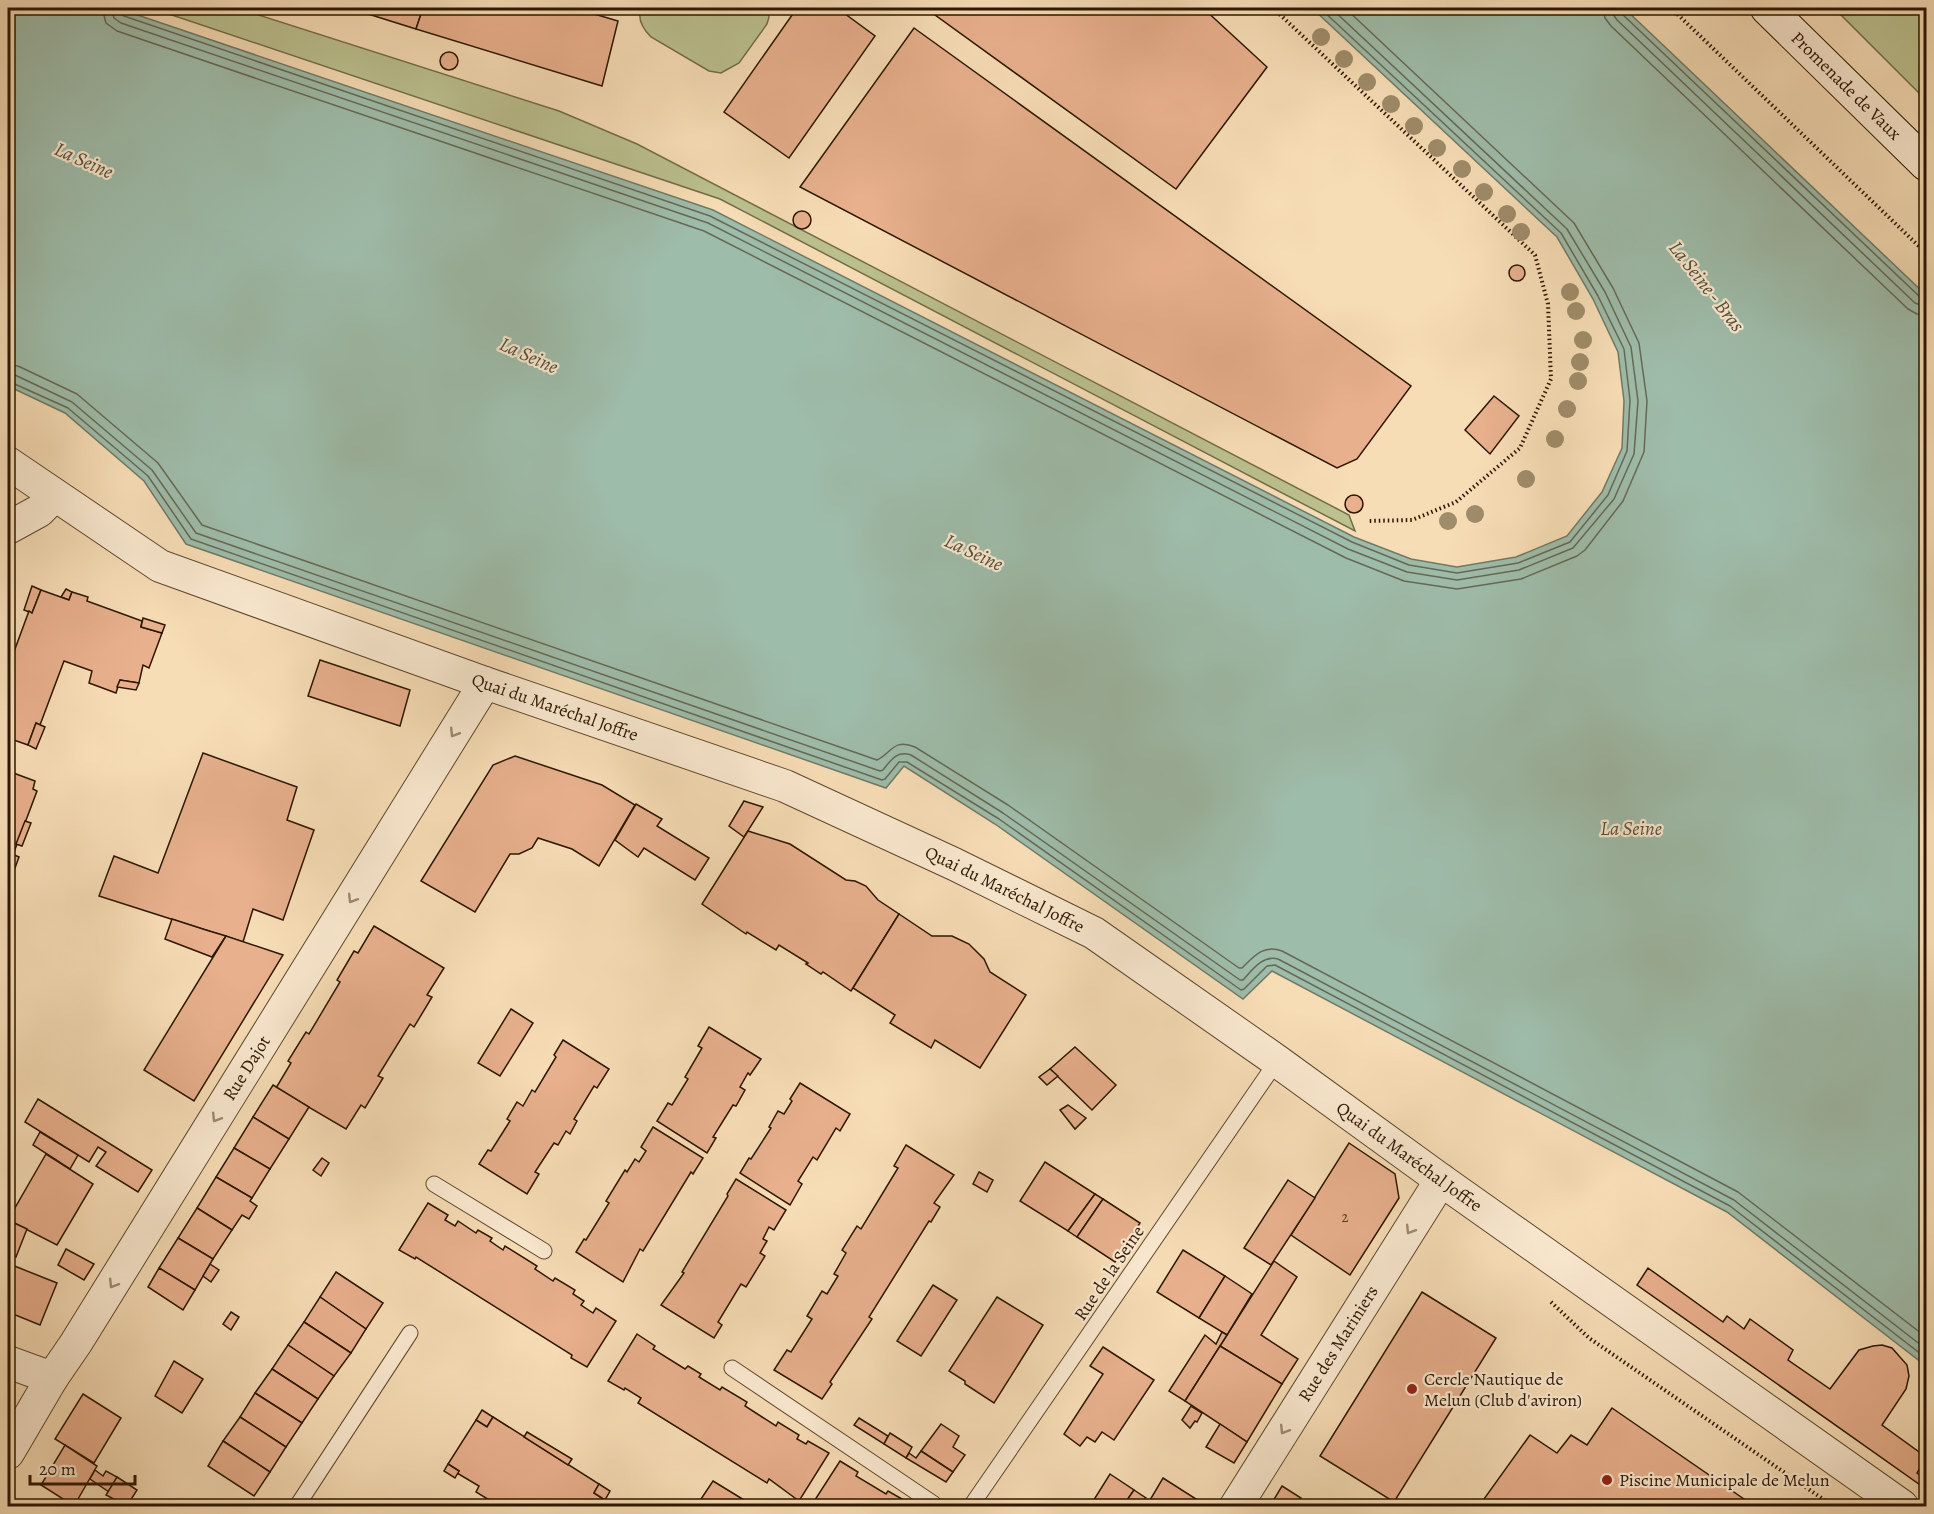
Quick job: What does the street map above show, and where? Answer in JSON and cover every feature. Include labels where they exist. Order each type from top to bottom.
[{"type":"main road","name":"Promenade de Vaux","points":[[1767,8],[1926,164]]},
{"type":"street","name":"Quai du Maréchal Joffre","points":[[8,463],[160,566],[485,683],[785,786],[954,864],[1094,933],[1902,1506]]},
{"type":"street","points":[[8,489],[54,496]]},
{"type":"street","points":[[8,528],[39,511],[54,496]]},
{"type":"street","name":"Rue Dajot","points":[[8,1454],[52,1378],[89,1323],[485,683]]},
{"type":"street","name":"Rue des Mariniers","points":[[1236,1506],[1441,1180]]},
{"type":"street","points":[[8,1362],[52,1378]]},
{"type":"lane","name":"Rue de la Seine","points":[[971,1506],[1277,1061]]},
{"type":"lane","points":[[434,1184],[544,1251]]},
{"type":"lane","points":[[297,1506],[410,1333]]},
{"type":"lane","points":[[732,1368],[934,1504]]},
{"type":"path","points":[[1273,8],[1535,255],[1548,304],[1551,379],[1520,448],[1456,502],[1412,520],[1367,521]]},
{"type":"path","points":[[1671,8],[1926,253]]},
{"type":"path","points":[[1548,1299],[1589,1338],[1833,1506]]},
{"type":"green space","points":[[151,8],[237,8],[559,111],[637,144],[1349,515],[1355,531],[720,199]]},
{"type":"green space","points":[[641,8],[766,8],[769,17],[767,24],[739,63],[721,73],[709,71],[651,37],[642,24]]},
{"type":"green space","points":[[1834,8],[1926,8],[1926,100]]},
{"type":"water","name":"La Seine","points":[[8,8],[117,8],[713,210],[1354,537],[1411,559],[1457,567],[1516,557],[1567,536],[1602,492],[1622,448],[1624,401],[1618,352],[1593,299],[1557,237],[1312,8],[1624,8],[1926,295],[1926,1366],[1727,1212],[1272,971],[1243,999],[995,824],[904,766],[886,788],[186,544],[144,481],[65,413],[8,386]]},
{"type":"building","points":[[349,8],[423,8],[416,29]]},
{"type":"building","points":[[423,8],[574,8],[618,21],[602,86],[416,29]]},
{"type":"building","points":[[797,8],[837,8],[875,36],[789,158],[724,112]]},
{"type":"building","points":[[915,8],[1203,8],[1267,67],[1176,189],[928,10],[924,14]]},
{"type":"building","points":[[914,28],[1411,386],[1357,459],[1337,468],[800,187]]},
{"type":"building","points":[[449,52],[455,55],[458,61],[455,67],[449,70],[443,67],[440,61],[443,55]]},
{"type":"building","points":[[802,211],[808,214],[811,220],[808,226],[802,229],[796,226],[793,220],[796,214]]},
{"type":"building","points":[[1514,265],[1520,265],[1525,273],[1523,279],[1514,281],[1509,276],[1509,270]]},
{"type":"building","points":[[1494,396],[1519,416],[1490,454],[1465,430]]},
{"type":"building","points":[[1354,495],[1360,498],[1363,504],[1360,510],[1354,513],[1348,510],[1345,504],[1348,498]]},
{"type":"building","points":[[32,586],[41,590],[32,613],[24,610]]},
{"type":"building","points":[[66,589],[72,592],[69,600],[61,597]]},
{"type":"building","points":[[41,590],[69,600],[72,592],[88,597],[87,601],[142,621],[141,627],[162,633],[149,668],[143,665],[139,683],[120,680],[116,693],[89,683],[92,671],[64,661],[40,725],[36,723],[28,745],[8,738],[8,668],[29,611],[32,613]]},
{"type":"building","points":[[143,618],[165,625],[162,633],[141,627]]},
{"type":"building","points":[[320,660],[410,690],[400,726],[308,696]]},
{"type":"building","points":[[120,680],[139,683],[136,690],[117,687]]},
{"type":"building","points":[[36,723],[45,727],[36,749],[28,745]]},
{"type":"building","points":[[203,753],[297,787],[287,820],[314,830],[283,920],[253,909],[243,942],[99,896],[114,856],[158,873]]},
{"type":"building","points":[[515,756],[602,785],[635,805],[599,866],[572,849],[538,838],[532,848],[519,854],[510,854],[475,912],[421,881],[493,765]]},
{"type":"building","points":[[8,771],[35,781],[33,789],[37,791],[8,868]]},
{"type":"building","points":[[744,801],[763,807],[744,837],[729,826]]},
{"type":"building","points":[[636,804],[662,819],[657,826],[709,858],[695,880],[644,848],[638,857],[615,840]]},
{"type":"building","points":[[25,821],[31,823],[22,846],[16,844]]},
{"type":"building","points":[[748,831],[790,844],[846,880],[866,886],[878,900],[899,914],[851,991],[823,972],[821,974],[779,945],[776,950],[747,932],[746,934],[702,904]]},
{"type":"building","points":[[12,854],[19,857],[11,879],[8,878],[8,868]]},
{"type":"building","points":[[899,914],[932,936],[952,936],[969,944],[984,959],[990,972],[1026,995],[980,1068],[935,1040],[931,1048],[890,1023],[895,1015],[853,988]]},
{"type":"building","points":[[172,919],[226,936],[212,957],[165,939]]},
{"type":"building","points":[[374,926],[444,968],[427,995],[432,997],[414,1027],[410,1024],[378,1076],[383,1078],[365,1108],[361,1105],[346,1129],[276,1088],[291,1063],[288,1061],[306,1032],[309,1034],[340,982],[337,980],[354,951],[358,953]]},
{"type":"building","points":[[226,936],[283,955],[194,1101],[144,1070]]},
{"type":"building","points":[[511,1009],[533,1023],[500,1076],[478,1063]]},
{"type":"building","points":[[709,1027],[761,1059],[750,1075],[748,1073],[740,1087],[745,1090],[713,1137],[716,1138],[707,1153],[657,1121],[668,1103],[672,1105],[688,1079],[685,1077],[702,1048],[698,1046]]},
{"type":"building","points":[[563,1040],[609,1069],[597,1088],[594,1086],[574,1119],[577,1121],[570,1134],[566,1131],[558,1145],[554,1143],[535,1172],[539,1174],[527,1194],[479,1164],[488,1150],[491,1151],[510,1121],[507,1119],[517,1102],[523,1106],[532,1090],[535,1092],[556,1057],[554,1055]]},
{"type":"building","points":[[1075,1047],[1116,1085],[1092,1110],[1050,1069]]},
{"type":"building","points":[[1050,1069],[1058,1076],[1047,1085],[1039,1077]]},
{"type":"building","points":[[800,1083],[850,1114],[840,1131],[836,1128],[817,1160],[813,1157],[798,1181],[802,1184],[790,1205],[740,1173],[771,1128],[769,1127],[778,1111],[784,1114]]},
{"type":"building","points":[[273,1085],[309,1107],[289,1139],[253,1117]]},
{"type":"building","points":[[38,1099],[152,1170],[138,1192],[96,1166],[106,1152],[98,1147],[89,1162],[25,1122]]},
{"type":"building","points":[[1068,1105],[1086,1118],[1075,1129],[1060,1110]]},
{"type":"building","points":[[253,1117],[289,1139],[270,1169],[234,1148]]},
{"type":"building","points":[[653,1127],[703,1158],[693,1174],[691,1172],[643,1251],[640,1249],[623,1282],[576,1252],[609,1203],[606,1201],[625,1170],[627,1172],[635,1159],[639,1162],[646,1151],[641,1147]]},
{"type":"building","points":[[40,1132],[78,1155],[70,1169],[33,1145]]},
{"type":"building","points":[[1349,1143],[1395,1174],[1399,1198],[1350,1275],[1291,1235]]},
{"type":"building","points":[[906,1145],[954,1175],[934,1203],[940,1207],[869,1317],[872,1319],[830,1382],[832,1384],[822,1399],[774,1370],[787,1350],[791,1352],[812,1319],[807,1316],[822,1291],[827,1294],[838,1276],[834,1274],[846,1253],[842,1250],[857,1226],[861,1229],[898,1168],[894,1166]]},
{"type":"building","points":[[234,1148],[270,1169],[252,1198],[216,1177]]},
{"type":"building","points":[[46,1154],[93,1184],[57,1245],[8,1220]]},
{"type":"building","points":[[322,1158],[329,1163],[321,1176],[313,1170]]},
{"type":"building","points":[[1045,1162],[1095,1194],[1068,1231],[1020,1201]]},
{"type":"building","points":[[979,1172],[993,1180],[987,1192],[973,1184]]},
{"type":"building","points":[[216,1177],[252,1198],[250,1201],[257,1206],[249,1219],[242,1215],[232,1230],[197,1208]]},
{"type":"building","points":[[736,1179],[786,1210],[774,1230],[769,1227],[763,1239],[767,1241],[760,1253],[765,1256],[746,1287],[741,1284],[718,1322],[722,1325],[714,1338],[661,1305],[684,1273],[682,1272]]},
{"type":"building","points":[[1288,1180],[1315,1198],[1271,1265],[1244,1248]]},
{"type":"building","points":[[1095,1194],[1103,1199],[1077,1237],[1068,1231]]},
{"type":"building","points":[[1103,1199],[1140,1223],[1115,1262],[1077,1237]]},
{"type":"building","points":[[428,1203],[448,1215],[445,1220],[455,1226],[458,1221],[476,1233],[478,1230],[492,1238],[490,1241],[503,1250],[505,1246],[537,1266],[535,1269],[553,1281],[555,1278],[575,1290],[573,1294],[584,1301],[581,1305],[593,1313],[596,1308],[616,1321],[587,1367],[571,1358],[572,1355],[416,1257],[415,1259],[399,1250]]},
{"type":"building","points":[[197,1208],[232,1230],[213,1259],[178,1238]]},
{"type":"building","points":[[8,1220],[27,1229],[16,1257],[8,1253]]},
{"type":"building","points":[[178,1238],[213,1259],[195,1290],[159,1268]]},
{"type":"building","points":[[66,1249],[94,1264],[84,1280],[58,1265]]},
{"type":"building","points":[[1183,1250],[1225,1276],[1199,1318],[1157,1292]]},
{"type":"building","points":[[1274,1261],[1297,1277],[1261,1335],[1298,1359],[1282,1384],[1220,1346]]},
{"type":"building","points":[[210,1264],[219,1270],[211,1282],[203,1276]]},
{"type":"building","points":[[12,1265],[57,1283],[40,1325],[8,1312],[8,1277]]},
{"type":"building","points":[[159,1268],[195,1290],[183,1310],[148,1287]]},
{"type":"building","points":[[1648,1268],[1723,1322],[1727,1316],[1744,1329],[1750,1319],[1793,1350],[1788,1360],[1830,1389],[1859,1350],[1882,1345],[1892,1348],[1907,1365],[1909,1376],[1906,1389],[1882,1425],[1926,1457],[1917,1473],[1926,1480],[1926,1489],[1637,1285]]},
{"type":"building","points":[[336,1272],[383,1303],[366,1329],[320,1297]]},
{"type":"building","points":[[1225,1276],[1252,1294],[1227,1335],[1199,1318]]},
{"type":"building","points":[[933,1285],[957,1300],[921,1356],[897,1341]]},
{"type":"building","name":"Cercle Nautique de Melun (Club d'aviron)","points":[[1422,1292],[1496,1338],[1394,1502],[1320,1456]]},
{"type":"building","points":[[320,1297],[366,1329],[351,1353],[304,1322]]},
{"type":"building","points":[[997,1297],[1043,1325],[994,1403],[949,1371]]},
{"type":"building","points":[[231,1312],[239,1317],[231,1330],[223,1324]]},
{"type":"building","points":[[304,1322],[351,1353],[334,1376],[288,1345]]},
{"type":"building","points":[[1222,1332],[1227,1335],[1185,1401],[1169,1391],[1205,1335],[1216,1344]]},
{"type":"building","points":[[637,1334],[655,1346],[653,1349],[685,1369],[688,1366],[701,1374],[699,1377],[720,1390],[722,1387],[747,1402],[745,1406],[776,1426],[778,1422],[799,1435],[797,1439],[806,1444],[808,1441],[829,1453],[799,1501],[769,1479],[767,1483],[638,1403],[641,1398],[608,1381]]},
{"type":"building","points":[[288,1345],[334,1376],[318,1399],[272,1369]]},
{"type":"building","points":[[1220,1346],[1282,1384],[1247,1442],[1185,1401]]},
{"type":"building","points":[[1103,1347],[1154,1380],[1114,1440],[1102,1432],[1095,1442],[1087,1437],[1080,1446],[1064,1434],[1103,1374],[1090,1366]]},
{"type":"building","points":[[174,1361],[203,1379],[182,1413],[155,1396]]},
{"type":"building","points":[[272,1369],[318,1399],[302,1423],[255,1393]]},
{"type":"building","points":[[255,1393],[302,1423],[286,1447],[240,1417]]},
{"type":"building","points":[[83,1394],[121,1418],[94,1463],[55,1439]]},
{"type":"building","points":[[1191,1406],[1202,1413],[1190,1428],[1182,1420]]},
{"type":"building","name":"Piscine Municipale de Melun","points":[[1612,1408],[1754,1506],[1479,1506],[1530,1435],[1557,1453],[1571,1435],[1587,1445]]},
{"type":"building","points":[[482,1410],[493,1417],[487,1427],[476,1420]]},
{"type":"building","points":[[240,1417],[286,1447],[270,1472],[223,1441]]},
{"type":"building","points":[[493,1417],[599,1484],[594,1493],[605,1500],[601,1506],[499,1506],[476,1492],[479,1486],[457,1473],[459,1471],[448,1464],[476,1420],[487,1427]]},
{"type":"building","points":[[859,1418],[888,1436],[884,1444],[854,1425]]},
{"type":"building","points":[[941,1424],[959,1436],[953,1447],[965,1455],[953,1472],[921,1451]]},
{"type":"building","points":[[1220,1424],[1247,1442],[1234,1463],[1206,1447]]},
{"type":"building","points":[[527,1432],[572,1459],[568,1465],[524,1437]]},
{"type":"building","points":[[890,1433],[912,1447],[906,1458],[884,1444]]},
{"type":"building","points":[[223,1441],[270,1472],[254,1496],[208,1466]]},
{"type":"building","points":[[65,1445],[97,1466],[74,1506],[41,1485]]},
{"type":"building","points":[[921,1451],[953,1472],[946,1482],[906,1458],[909,1453],[916,1458]]},
{"type":"building","points":[[840,1461],[858,1472],[856,1476],[886,1494],[888,1491],[902,1499],[899,1503],[905,1506],[811,1506]]},
{"type":"building","points":[[448,1464],[459,1471],[455,1478],[444,1471]]},
{"type":"building","points":[[95,1470],[103,1476],[106,1471],[117,1477],[109,1492],[90,1479]]},
{"type":"building","points":[[1110,1474],[1134,1490],[1123,1506],[1090,1506]]},
{"type":"building","points":[[117,1477],[137,1490],[127,1506],[106,1495]]},
{"type":"building","points":[[1163,1478],[1207,1506],[1161,1506],[1150,1500]]},
{"type":"building","points":[[713,1481],[754,1506],[697,1505]]},
{"type":"building","points":[[599,1484],[610,1491],[605,1500],[594,1493]]},
{"type":"building","points":[[1282,1486],[1301,1498],[1296,1506],[1270,1506]]},
{"type":"building","points":[[1134,1490],[1146,1498],[1141,1506],[1123,1506]]},
{"type":"place","name":"Cercle Nautique de Melun (Club d'aviron)","points":[[1412,1389]]},
{"type":"place","name":"Piscine Municipale de Melun","points":[[1607,1480]]},
{"type":"water label","name":"La Seine - Bras","points":[[1707,286]]}]
